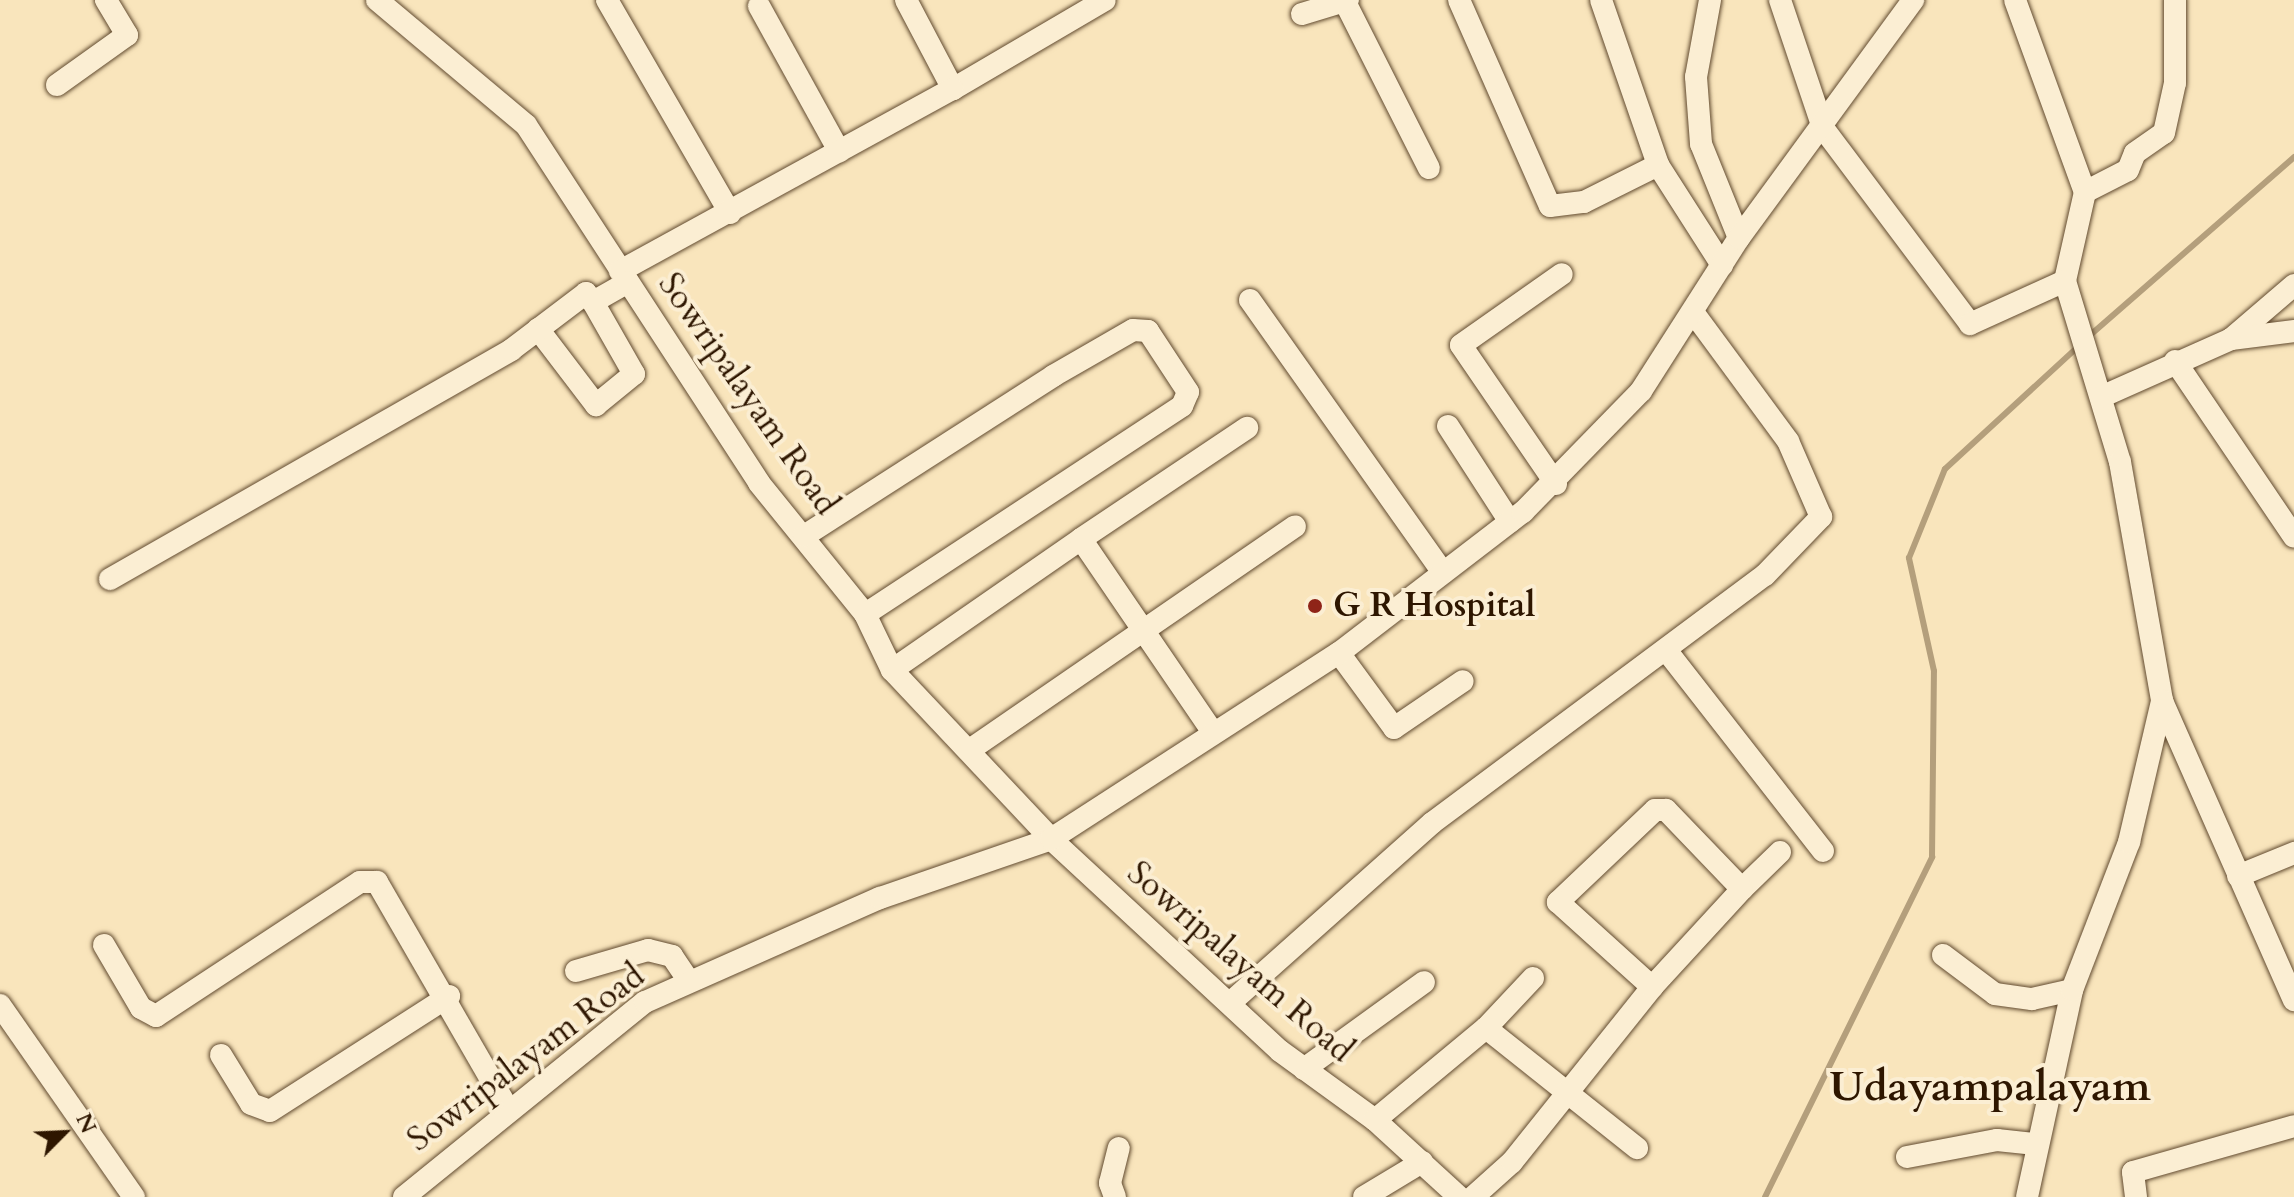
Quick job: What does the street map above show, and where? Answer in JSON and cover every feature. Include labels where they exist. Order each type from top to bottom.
[{"type":"street","points":[[57,85],[127,35],[106,0]]},
{"type":"street","name":"Sowripalayam Road","points":[[377,0],[526,125],[759,483],[865,614],[892,670],[971,749],[1051,839],[1304,1069],[1375,1120],[1459,1197]]},
{"type":"street","points":[[607,0],[730,213]]},
{"type":"street","points":[[906,0],[953,89]]},
{"type":"street","points":[[593,302],[624,276],[730,213],[1105,0]]},
{"type":"street","points":[[1459,0],[1550,206],[1584,202],[1658,165]]},
{"type":"street","points":[[1601,0],[1658,165],[1722,265]]},
{"type":"street","points":[[1710,0],[1696,77],[1701,144],[1739,238]]},
{"type":"street","points":[[1780,0],[1823,128],[1970,324],[2065,281]]},
{"type":"street","points":[[1051,839],[1212,731],[1339,653],[1556,484],[1641,391],[1695,315],[1739,238],[1823,128],[1913,0]]},
{"type":"street","points":[[2015,0],[2085,192],[2065,281],[2120,462],[2162,701],[2294,1000]]},
{"type":"street","points":[[2085,192],[2128,170],[2135,153],[2164,133],[2175,83],[2175,0]]},
{"type":"street","points":[[1302,14],[1346,1],[1429,168]]},
{"type":"street","points":[[759,6],[839,151]]},
{"type":"street","points":[[1556,484],[1461,345],[1562,274]]},
{"type":"street","points":[[2231,339],[2294,285]]},
{"type":"street","points":[[110,579],[538,329],[586,293],[634,367],[596,405],[538,329]]},
{"type":"street","points":[[1250,300],[1443,573]]},
{"type":"street","points":[[1230,1003],[1432,823],[1571,713],[1666,650],[1765,575],[1821,517],[1788,441],[1695,315]]},
{"type":"street","points":[[804,536],[1053,376],[1133,330],[1148,331],[1188,392],[1182,406],[865,614]]},
{"type":"street","points":[[2101,397],[2175,361],[2231,339],[2294,331]]},
{"type":"street","points":[[2175,361],[2294,537]]},
{"type":"street","points":[[1448,426],[1510,522]]},
{"type":"street","points":[[892,670],[1247,428]]},
{"type":"street","points":[[971,749],[1295,526]]},
{"type":"street","points":[[1081,539],[1212,731]]},
{"type":"street","points":[[1666,650],[1823,851]]},
{"type":"street","points":[[1339,653],[1394,728],[1463,681]]},
{"type":"street","points":[[2027,1197],[2036,1144],[2072,990],[2129,842],[2162,701]]},
{"type":"street","points":[[1652,987],[1558,902],[1655,810],[1680,821],[1742,889]]},
{"type":"street","name":"Sowripalayam Road","points":[[404,1197],[507,1107],[645,1002],[880,898],[1051,839]]},
{"type":"street","points":[[1473,1197],[1567,1096],[1652,987],[1780,852]]},
{"type":"street","points":[[2238,876],[2294,853]]},
{"type":"street","points":[[104,945],[141,1008],[156,1016],[360,882],[377,882],[449,996],[507,1107]]},
{"type":"street","points":[[576,971],[648,950],[672,956],[689,981]]},
{"type":"street","points":[[1943,955],[1995,994],[2032,999],[2072,990]]},
{"type":"street","points":[[1375,1120],[1486,1028],[1533,978]]},
{"type":"street","points":[[1304,1069],[1424,982]]},
{"type":"street","points":[[221,1055],[251,1104],[270,1111],[449,996]]},
{"type":"street","points":[[0,1005],[134,1197]]},
{"type":"street","points":[[1486,1028],[1567,1096],[1637,1148]]},
{"type":"street","points":[[2136,1197],[2133,1172],[2294,1126]]},
{"type":"street","points":[[1907,1157],[1997,1140],[2036,1144]]},
{"type":"street","points":[[1115,1197],[1110,1183],[1119,1148]]},
{"type":"street","points":[[1364,1197],[1422,1162]]},
{"type":"waterway","points":[[2088,337],[2294,157]]},
{"type":"waterway","points":[[1765,1197],[1932,857],[1934,671],[1909,558],[1945,469],[2080,345]]},
{"type":"place","name":"G R Hospital","points":[[1315,606]]},
{"type":"district","name":"Udayampalayam","points":[[1990,1087]]}]
